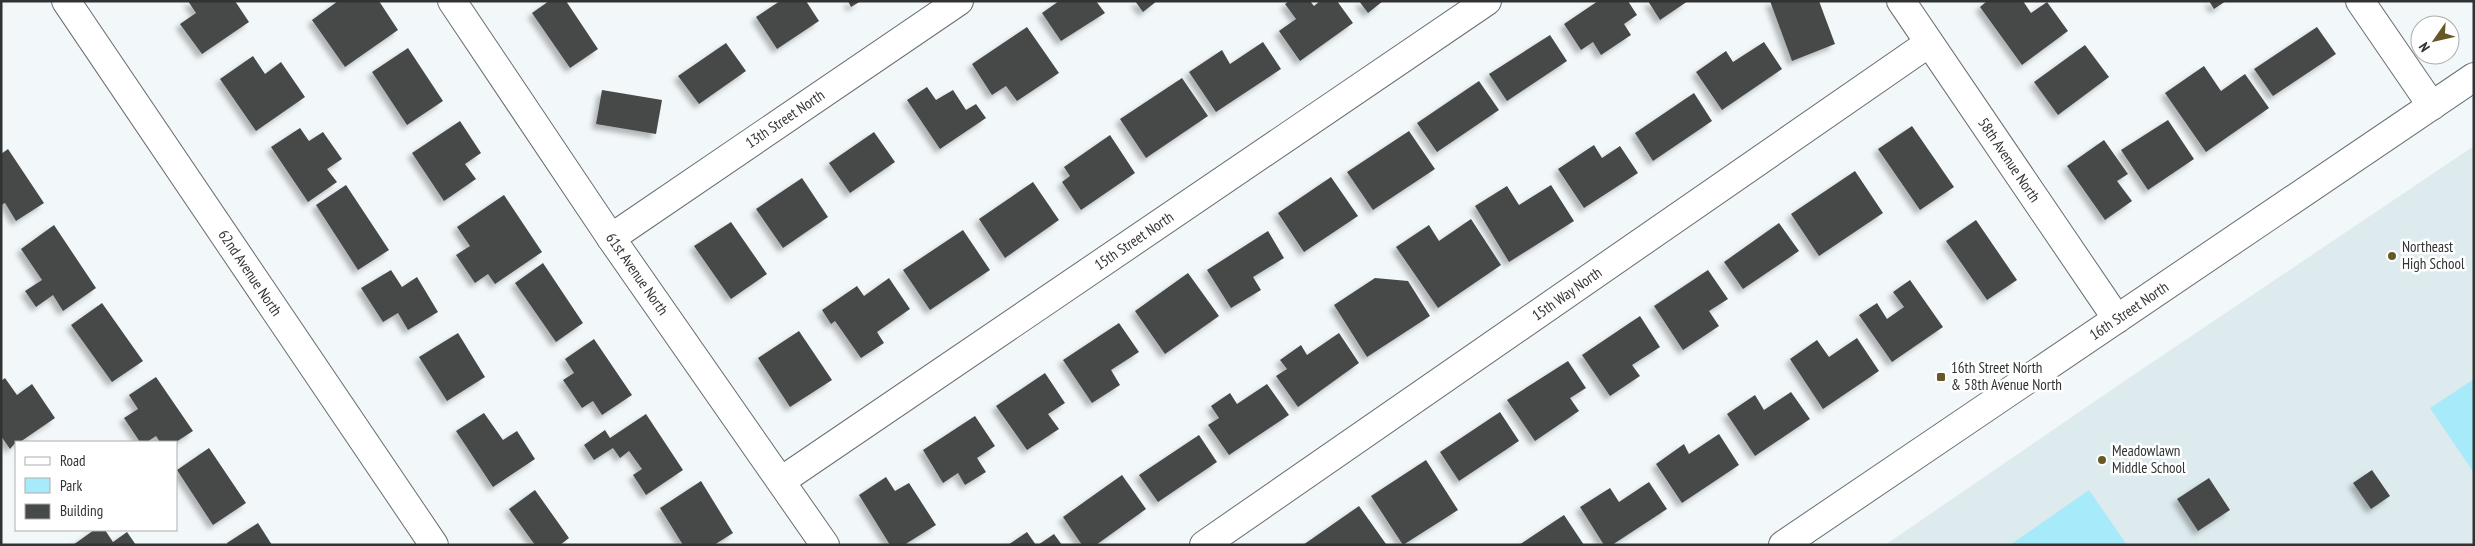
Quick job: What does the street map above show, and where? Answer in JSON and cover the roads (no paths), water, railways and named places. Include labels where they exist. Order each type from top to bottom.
[{"type":"street","name":"62nd Avenue North","points":[[66,1],[434,545]]},
{"type":"street","name":"61st Avenue North","points":[[452,1],[611,238],[825,545]]},
{"type":"street","name":"13th Street North","points":[[611,238],[959,1]]},
{"type":"street","name":"15th Street North","points":[[780,480],[1487,1]]},
{"type":"street","name":"58th Avenue North","points":[[1901,1],[2117,319]]},
{"type":"street","points":[[2360,1],[2432,106]]},
{"type":"street","name":"15th Way North","points":[[1204,545],[1930,43]]},
{"type":"street","name":"16th Street North","points":[[1783,545],[2474,76]]},
{"type":"place","name":"Northeast High School","points":[[2392,256]]},
{"type":"place","name":"16th Street North & 58th Avenue North","points":[[1941,377]]},
{"type":"place","name":"Meadowlawn Middle School","points":[[2102,460]]}]
